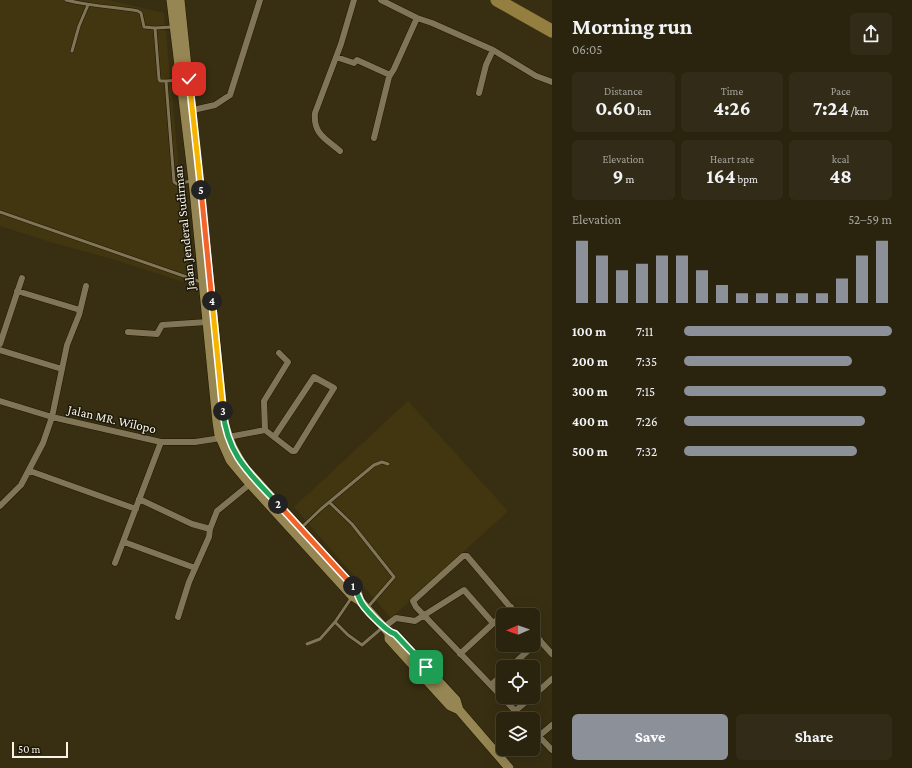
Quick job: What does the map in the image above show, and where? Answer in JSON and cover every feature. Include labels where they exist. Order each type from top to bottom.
[{"type":"main road","name":"Jalan Jenderal Sudirman","points":[[171,0],[179,26]]},
{"type":"main road","name":"Jalan Jenderal Sudirman","points":[[180,0],[179,26],[206,282],[224,421],[224,438]]},
{"type":"main road","name":"Jalan Jenderal Sudirman","points":[[185,79],[192,110],[195,180]]},
{"type":"main road","name":"Jalan Jenderal Sudirman","points":[[206,282],[207,322],[217,422],[230,452]]},
{"type":"main road","points":[[230,452],[250,484],[387,630],[389,639],[450,706],[458,710],[509,768]]},
{"type":"main road","points":[[230,452],[358,591],[356,598]]},
{"type":"street","points":[[192,110],[215,106],[230,95],[260,0]]},
{"type":"street","points":[[340,151],[319,133],[314,123],[315,113],[336,57],[354,0]]},
{"type":"street","points":[[381,0],[417,18],[494,50],[536,76],[552,82]]},
{"type":"street","points":[[374,138],[384,89],[417,18]]},
{"type":"street","points":[[479,93],[486,65],[494,50]]},
{"type":"street","points":[[336,57],[354,62],[357,60],[390,75]]},
{"type":"street","points":[[0,344],[22,278]]},
{"type":"street","points":[[0,506],[21,485],[30,471],[43,443],[52,417],[68,345],[80,310],[86,286]]},
{"type":"street","points":[[17,291],[80,310]]},
{"type":"street","points":[[128,332],[157,334],[162,325],[207,322]]},
{"type":"street","points":[[0,350],[62,369]]},
{"type":"street","points":[[274,437],[314,377],[334,388],[296,450],[292,451],[264,430],[264,401],[288,362],[279,353]]},
{"type":"street","name":"Jalan MR. Wilopo","points":[[0,401],[52,417],[161,442],[195,442],[264,430]]},
{"type":"street","points":[[115,563],[161,442]]},
{"type":"street","points":[[30,471],[136,509]]},
{"type":"street","points":[[178,617],[195,568],[209,537],[210,529],[217,512],[250,484]]},
{"type":"street","points":[[139,499],[192,524],[210,529]]},
{"type":"street","points":[[124,542],[195,568]]},
{"type":"street","points":[[460,654],[511,607],[470,558],[465,555],[414,599],[414,605],[460,654],[491,685],[515,711],[523,704]]},
{"type":"street","points":[[387,630],[394,619],[412,622],[465,590],[494,623]]},
{"type":"street","points":[[540,640],[552,654]]},
{"type":"street","points":[[518,660],[527,652]]},
{"type":"street","points":[[491,685],[496,680]]},
{"type":"street","points":[[540,690],[552,680]]},
{"type":"street","points":[[540,735],[552,725]]},
{"type":"street","points":[[540,737],[552,750]]},
{"type":"lane","points":[[66,0],[88,5],[100,5],[138,11],[142,14],[144,27],[155,28],[179,26]]},
{"type":"lane","points":[[72,51],[79,27],[88,5]]},
{"type":"lane","points":[[155,28],[159,80],[166,81],[185,79]]},
{"type":"lane","points":[[166,81],[174,182],[177,184],[195,180]]},
{"type":"lane","points":[[0,212],[206,282]]},
{"type":"lane","points":[[300,529],[329,502],[374,465],[382,462],[388,464]]},
{"type":"lane","points":[[329,502],[352,524],[394,577],[366,608]]},
{"type":"lane","points":[[307,644],[320,639],[356,598]]},
{"type":"lane","points":[[335,622],[348,635],[362,645],[387,630]]},
{"type":"shaded area","points":[[0,0],[108,0],[164,13],[190,284],[0,226]]},
{"type":"shaded area","points":[[408,401],[508,511],[391,618],[294,507]]},
{"type":"waterway","points":[[497,0],[552,31]]},
{"type":"route","points":[[189,79],[224,421],[233,451],[246,469],[358,591],[360,601],[366,608],[389,632],[395,634],[426,667]]}]
